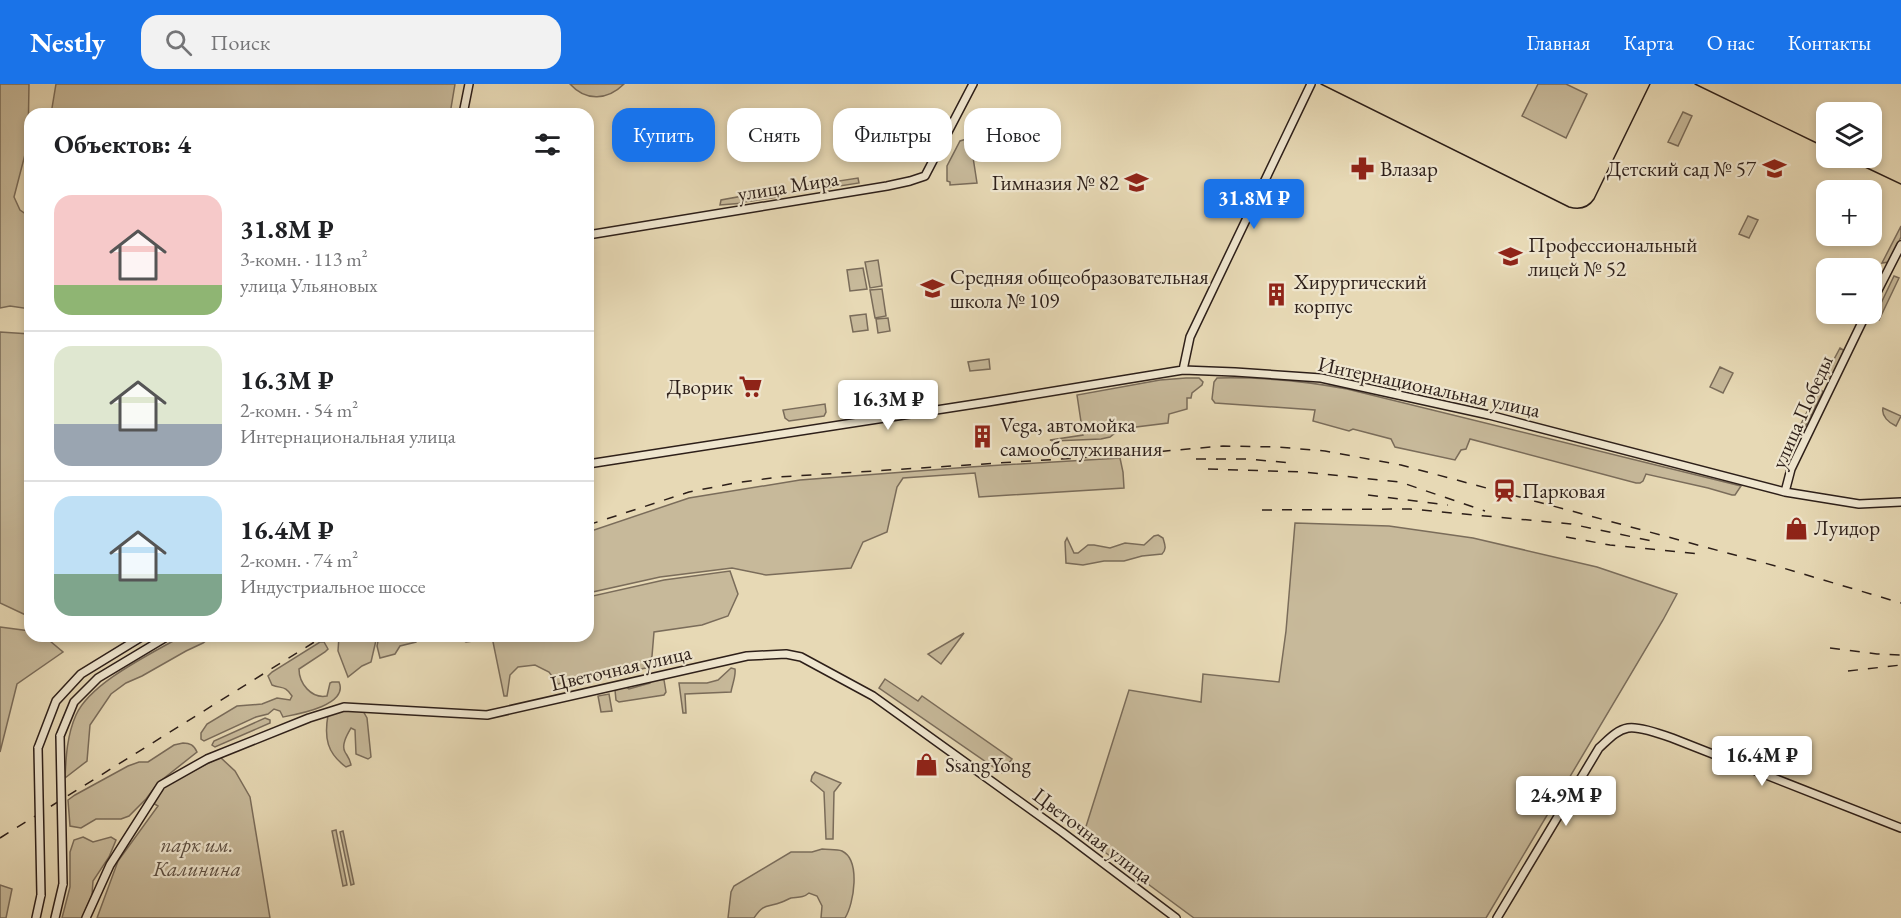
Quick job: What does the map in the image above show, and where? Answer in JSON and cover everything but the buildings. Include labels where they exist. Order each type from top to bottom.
[{"type":"main road","points":[[464,108],[469,84]]},
{"type":"main road","name":"улица Мира","points":[[594,234],[887,186],[925,176],[973,84]]},
{"type":"main road","points":[[1183,370],[1190,336],[1311,84]]},
{"type":"main road","points":[[1882,282],[1901,245]]},
{"type":"main road","name":"улица Победы","points":[[1785,492],[1791,469],[1861,324]]},
{"type":"main road","name":"Интернациональная улица","points":[[594,463],[1183,370],[1321,378],[1489,415],[1785,492],[1859,504],[1901,502]]},
{"type":"main road","points":[[36,918],[41,895],[38,748],[56,701],[81,674],[132,642]]},
{"type":"main road","points":[[55,918],[63,884],[60,736],[74,702],[98,678],[158,642]]},
{"type":"main road","name":"Цветочная улица","points":[[86,918],[110,865],[161,785],[207,759],[309,718],[344,707],[487,715],[747,656],[786,654],[801,657],[873,696],[1062,832],[1176,918]]},
{"type":"main road","points":[[1497,918],[1599,748],[1613,735],[1628,728],[1672,738],[1901,828]]},
{"type":"green space","points":[[0,84],[29,84],[29,108],[24,108],[24,158],[14,197],[20,210],[24,213],[24,308],[10,306],[0,308]]},
{"type":"green space","points":[[56,84],[455,84],[451,108],[52,108]]},
{"type":"green space","points":[[570,84],[624,84],[611,93],[597,97],[583,94]]},
{"type":"green space","points":[[1538,84],[1566,84],[1587,94],[1566,138],[1522,116]]},
{"type":"green space","points":[[1683,112],[1692,116],[1678,146],[1668,142]]},
{"type":"green space","points":[[964,140],[964,162],[974,162],[977,183],[950,185],[947,181],[947,166],[949,162],[952,162],[952,156],[960,141]]},
{"type":"green space","points":[[858,178],[859,183],[808,191],[806,186]]},
{"type":"green space","points":[[776,190],[777,197],[745,202],[744,196]]},
{"type":"green space","points":[[743,196],[744,203],[720,205],[721,200]]},
{"type":"green space","points":[[1748,216],[1758,220],[1749,238],[1739,234]]},
{"type":"green space","points":[[1901,226],[1901,237],[1889,262],[1882,263]]},
{"type":"green space","points":[[878,260],[882,286],[870,288],[865,262]]},
{"type":"green space","points":[[863,268],[867,289],[850,291],[847,270]]},
{"type":"green space","points":[[1894,276],[1899,278],[1882,314],[1882,301]]},
{"type":"green space","points":[[882,289],[886,316],[875,318],[870,290]]},
{"type":"green space","points":[[866,314],[868,330],[853,332],[850,316]]},
{"type":"green space","points":[[888,318],[890,331],[878,333],[876,319]]},
{"type":"green space","points":[[0,332],[24,334],[24,614],[0,603]]},
{"type":"green space","points":[[1840,348],[1845,351],[1830,380],[1823,380]]},
{"type":"green space","points":[[989,359],[990,369],[970,371],[968,362]]},
{"type":"green space","points":[[1720,367],[1733,373],[1723,393],[1710,387]]},
{"type":"green space","points":[[1199,378],[1203,382],[1192,393],[1191,398],[1187,398],[1187,409],[1169,414],[1168,423],[1120,429],[1110,437],[1101,439],[1050,440],[1083,435],[1077,395],[1160,380]]},
{"type":"green space","points":[[1217,378],[1282,380],[1347,389],[1741,486],[1735,495],[1732,495],[1646,474],[1643,481],[1636,483],[1470,439],[1466,449],[1461,450],[1455,460],[1395,447],[1391,439],[1313,421],[1315,410],[1215,403],[1212,399],[1214,382]]},
{"type":"green space","points":[[1819,388],[1823,392],[1793,450],[1789,448]]},
{"type":"green space","points":[[825,404],[824,416],[789,421],[785,418],[783,410]]},
{"type":"green space","points":[[1883,408],[1901,416],[1896,426],[1886,419]]},
{"type":"green space","points":[[1120,458],[1124,488],[979,497],[975,473],[903,478],[897,487],[887,532],[863,542],[851,568],[766,575],[732,568],[660,577],[594,592],[594,530],[689,498],[800,480]]},
{"type":"green space","points":[[1295,523],[1389,526],[1473,538],[1597,567],[1677,594],[1486,918],[1194,918],[1083,836],[1129,690],[1201,702],[1203,674],[1279,682],[1286,631]]},
{"type":"green space","points":[[1158,535],[1163,538],[1165,545],[1162,554],[1083,565],[1066,563],[1065,542],[1067,538],[1074,553],[1078,553],[1088,545],[1110,548],[1125,543],[1144,545]]},
{"type":"green space","points":[[730,571],[738,594],[728,616],[702,625],[654,632],[652,656],[646,668],[599,677],[579,677],[558,684],[549,672],[535,665],[518,667],[510,675],[507,696],[504,696],[493,642],[594,642],[594,596],[664,580]]},
{"type":"green space","points":[[0,627],[24,630],[24,642],[51,642],[63,652],[17,684],[0,752]]},
{"type":"green space","points":[[964,633],[941,664],[928,654]]},
{"type":"green space","points":[[171,642],[204,642],[126,683],[111,694],[90,725],[87,761],[65,778],[71,730],[76,715],[95,691],[139,660]]},
{"type":"green space","points":[[320,642],[324,642],[328,649],[299,669],[301,680],[307,689],[321,696],[327,696],[330,683],[339,682],[340,690],[337,697],[321,707],[283,717],[280,711],[274,709],[268,714],[256,717],[204,741],[201,739],[201,733],[207,724],[237,706],[262,704],[277,698],[290,700],[292,696],[290,693],[272,685],[268,676]]},
{"type":"green space","points":[[339,642],[376,642],[371,662],[348,677],[338,651]]},
{"type":"green space","points":[[378,642],[416,642],[400,646],[395,654],[380,658]]},
{"type":"green space","points":[[731,668],[735,669],[735,672],[731,692],[685,694],[686,713],[683,713],[679,683],[707,683],[718,680]]},
{"type":"green space","points":[[885,679],[918,701],[922,696],[1012,759],[1002,773],[879,688]]},
{"type":"green space","points":[[664,680],[666,692],[664,695],[619,702],[616,700],[615,690],[626,687],[629,689]]},
{"type":"green space","points":[[609,694],[612,711],[601,712],[598,696]]},
{"type":"green space","points":[[347,710],[363,711],[367,718],[371,757],[368,759],[356,754],[355,730],[351,728],[344,746],[351,765],[346,767],[331,750],[326,731],[328,715]]},
{"type":"green space","points":[[265,718],[270,720],[270,723],[215,747],[212,745],[214,741]]},
{"type":"green space","points":[[183,743],[192,745],[197,752],[158,783],[129,816],[121,819],[96,819],[81,828],[70,826],[68,800],[128,766],[148,762],[174,745]]},
{"type":"green space","name":"парк им. Калинина","points":[[220,757],[235,771],[250,797],[270,918],[97,918],[118,861],[158,806],[153,803],[165,786]]},
{"type":"green space","points":[[815,772],[841,783],[834,792],[833,839],[826,839],[824,792],[811,781]]},
{"type":"green space","points":[[336,830],[347,885],[343,886],[332,831]]},
{"type":"green space","points":[[343,831],[354,884],[351,885],[340,832]]},
{"type":"green space","points":[[83,837],[93,842],[111,837],[116,840],[109,857],[93,881],[92,895],[82,918],[62,918],[70,887],[70,852],[74,840]]},
{"type":"green space","points":[[822,849],[842,851],[852,863],[853,893],[845,918],[821,918],[822,906],[817,896],[809,893],[803,897],[791,898],[764,907],[754,918],[728,918],[731,892],[734,886],[791,852],[812,852]]},
{"type":"green space","points":[[0,885],[12,889],[6,918],[0,918]]},
{"type":"tram line","points":[[1321,84],[1569,207],[1577,208],[1583,208],[1594,199],[1650,84]]},
{"type":"tram line","points":[[1695,84],[1816,143]]},
{"type":"tram line","points":[[1867,168],[1901,184]]},
{"type":"railway","points":[[594,523],[689,492],[779,477],[1109,456],[1223,446],[1278,447],[1325,451],[1401,465],[1783,568],[1901,603]]},
{"type":"railway","points":[[1196,459],[1248,459],[1292,463]]},
{"type":"railway","points":[[1208,469],[1303,472],[1400,482],[1485,511]]},
{"type":"railway","points":[[1368,495],[1448,505]]},
{"type":"railway","points":[[1262,510],[1410,509],[1571,524],[1652,541]]},
{"type":"railway","points":[[1566,537],[1610,545],[1700,554]]},
{"type":"railway","points":[[0,838],[314,642]]},
{"type":"railway","points":[[1830,648],[1901,655]]},
{"type":"railway","points":[[1848,671],[1901,665]]},
{"type":"place","name":"Влазар","points":[[1362,169]]},
{"type":"place","name":"Детский сад № 57","points":[[1774,169]]},
{"type":"place","name":"Гимназия № 82","points":[[1137,183]]},
{"type":"place","name":"Профессиональный лицей № 52","points":[[1510,257]]},
{"type":"place","name":"Средняя общеобразовательная школа № 109","points":[[932,289]]},
{"type":"place","name":"Хирургический корпус","points":[[1276,294]]},
{"type":"place","name":"Дворик","points":[[751,387]]},
{"type":"place","name":"Vega, автомойка самообслуживания","points":[[982,437]]},
{"type":"place","name":"Парковая","points":[[1504,491]]},
{"type":"place","name":"Луидор","points":[[1796,528]]},
{"type":"place","name":"SsangYong","points":[[927,765]]}]
